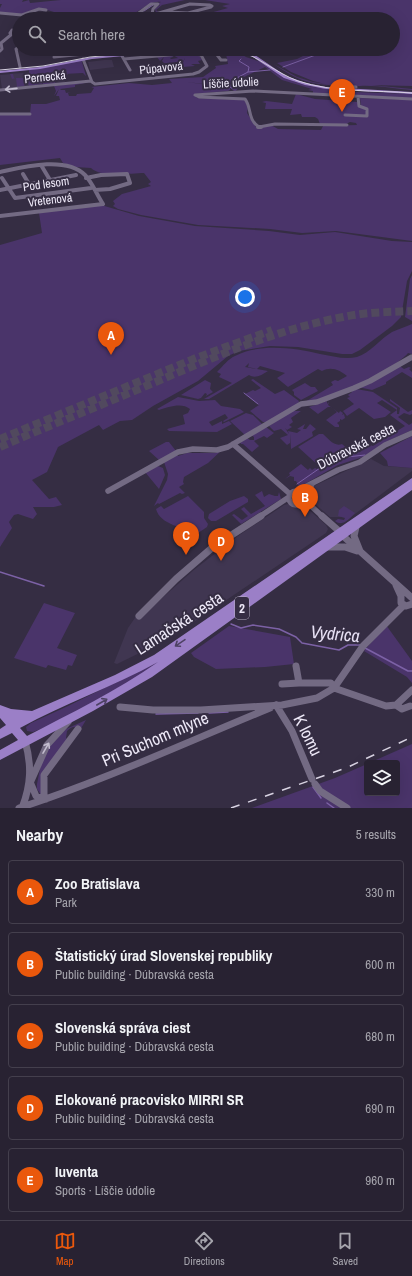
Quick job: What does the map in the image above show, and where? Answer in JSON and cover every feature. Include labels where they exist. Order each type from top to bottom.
[{"type":"main road","points":[[0,70],[73,56]]},
{"type":"main road","points":[[0,70],[40,68],[84,59],[128,56]]},
{"type":"main road","points":[[254,56],[285,77],[316,87],[412,92]]},
{"type":"main road","points":[[260,56],[287,74],[299,79],[320,85],[351,90]]},
{"type":"main road","name":"Lamačská cesta","points":[[0,734],[32,716],[130,673],[157,658],[341,533],[412,481]]},
{"type":"main road","name":"Lamačská cesta","points":[[0,755],[72,718],[154,671],[327,548],[341,533],[356,528],[412,486]]},
{"type":"main road","name":"2","points":[[0,709],[9,714],[32,716]]},
{"type":"main road","name":"2","points":[[0,709],[12,727],[25,742]]},
{"type":"main road","points":[[25,742],[22,733],[23,729],[32,716]]},
{"type":"main road","name":"2","points":[[0,717],[12,727]]},
{"type":"street","points":[[140,12],[151,4],[158,4],[153,9],[153,12]]},
{"type":"street","points":[[159,12],[190,4],[212,6],[191,12]]},
{"type":"street","points":[[31,12],[40,9],[46,10]]},
{"type":"street","points":[[163,11],[176,12]]},
{"type":"street","points":[[1,13],[12,14]]},
{"type":"street","points":[[0,52],[2,50],[1,43],[12,34],[10,33],[12,30]]},
{"type":"street","points":[[18,56],[20,66]]},
{"type":"street","name":"Púpavová","points":[[123,57],[133,56]]},
{"type":"street","name":"Púpavová","points":[[92,82],[195,74],[207,66],[202,56]]},
{"type":"street","name":"Púpavová","points":[[217,56],[220,60],[226,60]]},
{"type":"street","points":[[123,57],[130,70]]},
{"type":"street","points":[[84,59],[92,82]]},
{"type":"street","name":"Pernecká","points":[[0,90],[40,85],[92,82]]},
{"type":"street","name":"Líščie údolie","points":[[348,125],[273,124],[258,127],[249,114],[249,104],[245,99],[199,97],[195,95],[253,91],[351,90],[358,96],[412,99]]},
{"type":"street","points":[[345,115],[367,116],[367,109],[359,106],[358,96]]},
{"type":"street","points":[[0,114],[30,114]]},
{"type":"street","points":[[0,172],[40,165],[57,164],[78,169],[93,189],[110,189],[130,183],[127,174],[86,178]]},
{"type":"street","points":[[40,165],[50,180]]},
{"type":"street","points":[[23,174],[29,184]]},
{"type":"street","points":[[0,190],[76,174]]},
{"type":"street","points":[[2,178],[8,189]]},
{"type":"street","name":"Pod lesom","points":[[8,189],[13,197],[17,198],[93,189]]},
{"type":"street","name":"Vretenová","points":[[0,216],[103,204],[93,189]]},
{"type":"street","points":[[108,491],[178,452],[193,449],[223,449],[301,404],[317,402],[365,383],[412,357]]},
{"type":"street","name":"Dúbravská cesta","points":[[139,616],[176,579],[213,547],[281,502],[310,485],[338,470],[365,459],[385,445],[412,433]]},
{"type":"street","points":[[233,444],[291,496],[295,503],[302,499]]},
{"type":"street","name":"Dúbravská cesta","points":[[302,499],[310,485]]},
{"type":"street","name":"Dúbravská cesta","points":[[310,485],[308,492],[311,506]]},
{"type":"street","points":[[291,496],[300,493],[302,499],[395,583],[406,596],[400,601],[404,605],[408,606],[412,604]]},
{"type":"street","points":[[356,528],[354,536],[361,553]]},
{"type":"street","points":[[327,548],[349,548],[361,553]]},
{"type":"street","points":[[120,707],[147,710],[193,711],[276,705],[312,699],[324,695],[334,688],[362,648],[404,605]]},
{"type":"street","points":[[296,666],[299,683]]},
{"type":"street","points":[[282,684],[331,683],[334,688],[375,704],[386,706],[396,705],[412,690]]},
{"type":"street","name":"K lomu","points":[[276,705],[292,731],[314,781],[320,791],[347,808]]},
{"type":"street","name":"Pri Suchom mlyne","points":[[21,808],[276,705]]},
{"type":"street","points":[[396,705],[402,709],[410,706]]},
{"type":"street","points":[[21,808],[47,745],[72,718]]},
{"type":"street","points":[[46,799],[44,796],[44,775],[78,729]]},
{"type":"street","points":[[25,742],[31,767],[30,784],[32,791],[36,796],[46,799]]},
{"type":"shaded area","points":[[0,0],[23,0],[22,2],[29,0],[30,3],[61,0],[185,0],[162,5],[156,10],[158,12],[156,12],[155,9],[160,5],[158,3],[161,2],[152,3],[136,12],[54,12],[41,8],[30,12],[0,13],[2,4],[0,4]]},
{"type":"shaded area","points":[[205,0],[412,0],[412,86],[371,85],[412,90],[373,86],[323,85],[298,78],[272,63],[297,77],[325,84],[291,72],[277,63],[297,59],[303,56],[400,56],[400,12],[214,12],[228,8],[222,6],[230,4]]},
{"type":"shaded area","points":[[172,56],[170,58],[171,59],[178,58],[175,56],[200,56],[202,60],[198,61],[200,64],[191,64],[195,66],[183,67],[182,65],[185,58],[181,65],[170,66],[170,63],[169,66],[164,67],[162,63],[166,65],[162,61],[164,57],[160,61],[157,57]]},
{"type":"shaded area","points":[[226,56],[244,56],[261,62],[295,82],[313,87],[345,90],[349,92],[346,95],[313,93],[313,91],[308,90],[312,89],[282,80],[265,67],[240,79],[237,82],[238,88],[236,91],[229,87],[187,82],[230,88],[228,91],[194,94],[197,98],[245,100],[248,107],[247,113],[256,127],[271,125],[278,129],[321,130],[323,126],[357,125],[356,123],[350,122],[346,124],[320,124],[318,119],[315,117],[302,117],[301,114],[290,115],[292,109],[265,109],[266,103],[262,102],[266,101],[292,104],[296,94],[315,99],[357,102],[361,106],[360,98],[412,100],[412,241],[336,231],[302,233],[270,229],[198,225],[141,215],[118,209],[113,206],[115,204],[113,201],[122,194],[151,186],[148,184],[151,182],[144,173],[102,173],[91,168],[75,167],[63,163],[60,158],[0,165],[0,115],[30,114],[31,104],[46,104],[60,100],[59,96],[56,96],[59,89],[54,96],[56,91],[54,86],[90,82],[75,85],[75,87],[60,89],[65,90],[66,93],[71,92],[68,93],[69,96],[76,96],[77,94],[91,93],[94,88],[91,87],[129,83],[152,85],[172,83],[169,79],[203,77],[216,68],[215,66],[228,64]]},
{"type":"shaded area","points":[[80,60],[83,61],[86,76],[83,73],[64,74],[67,73],[66,69],[53,71],[53,73],[47,74],[48,77],[43,78],[48,79],[49,83],[55,82],[55,84],[43,84],[42,82],[42,84],[29,86],[28,84],[17,87],[16,78],[35,78],[31,77],[35,75],[29,75],[29,70]]},
{"type":"shaded area","points":[[112,60],[114,67],[90,70],[88,62]]},
{"type":"shaded area","points":[[66,69],[68,75],[63,75],[65,83],[47,83],[41,81],[40,75],[47,70]]},
{"type":"shaded area","points":[[35,72],[38,80],[42,84],[2,89],[0,75]]},
{"type":"shaded area","points":[[23,73],[13,74],[14,78],[16,78],[12,79],[10,74]]},
{"type":"shaded area","points":[[354,92],[412,94],[412,99],[353,95]]},
{"type":"shaded area","points":[[101,205],[139,216],[195,226],[269,231],[300,235],[335,232],[392,241],[412,242],[412,271],[407,281],[401,317],[392,326],[360,350],[352,354],[342,354],[298,347],[270,346],[239,351],[228,356],[198,381],[153,406],[132,420],[120,421],[103,430],[99,425],[58,447],[47,472],[32,480],[49,499],[56,497],[62,505],[54,507],[33,507],[37,514],[33,519],[18,514],[14,515],[9,522],[12,528],[0,547],[0,245],[42,233],[39,213]]},
{"type":"shaded area","points":[[412,275],[412,321],[405,317],[410,279]]},
{"type":"shaded area","points":[[412,324],[412,354],[408,353],[401,360],[390,367],[346,390],[317,400],[305,402],[333,385],[331,382],[335,380],[338,381],[347,376],[338,370],[329,369],[322,371],[318,369],[288,387],[277,378],[285,373],[260,366],[257,369],[248,367],[249,363],[245,367],[268,371],[256,377],[249,375],[209,399],[204,399],[232,383],[219,377],[221,374],[217,372],[230,359],[245,352],[255,349],[277,348],[352,358],[362,355],[392,332]]},
{"type":"shaded area","points":[[398,365],[404,369],[409,367],[411,368],[409,369],[412,372],[412,378],[402,372],[386,382],[386,384],[372,390],[358,387]]},
{"type":"shaded area","points":[[253,379],[275,394],[284,390],[299,401],[298,404],[267,422],[263,422],[250,411],[259,405],[245,394],[261,388],[251,380]]},
{"type":"shaded area","points":[[205,380],[211,383],[210,389],[213,392],[206,396],[207,394],[205,393],[198,399],[181,395]]},
{"type":"shaded area","points":[[305,383],[311,387],[315,387],[318,391],[301,400],[294,395],[292,390]]},
{"type":"shaded area","points":[[356,389],[373,392],[397,408],[397,410],[382,400],[377,403],[391,412],[385,417],[374,419],[359,408],[347,416],[343,411],[354,404],[347,398],[350,397],[348,395],[352,392],[351,390]]},
{"type":"shaded area","points":[[178,397],[199,401],[215,400],[221,406],[240,409],[244,412],[224,422],[223,421],[228,418],[225,414],[209,422],[212,426],[222,421],[222,424],[229,421],[232,424],[217,432],[169,431],[167,429],[185,424],[183,415],[188,413],[190,409],[179,405],[159,410],[157,409]]},
{"type":"shaded area","points":[[390,399],[408,412],[412,410],[412,414],[410,415],[404,413],[398,417],[409,425],[412,423],[412,430],[390,440],[363,457],[338,465],[299,487],[296,481],[294,481],[294,477],[290,476],[285,479],[290,475],[289,473],[301,464],[308,470],[310,468],[312,470],[320,467],[298,447],[319,434],[323,434],[336,444],[342,444],[350,451],[356,447],[373,446],[405,426],[390,415],[397,410],[397,414],[399,414],[400,408],[390,401]]},
{"type":"shaded area","points":[[327,401],[327,404],[329,402],[328,405],[331,407],[328,407],[318,414],[309,407]]},
{"type":"shaded area","points":[[333,408],[339,413],[340,411],[343,413],[342,415],[344,414],[345,418],[342,420],[340,419],[337,423],[339,427],[335,427],[326,420],[337,412]]},
{"type":"shaded area","points":[[292,411],[301,411],[291,418],[293,422],[289,425],[292,427],[287,430],[285,428],[289,434],[288,431],[297,433],[301,430],[297,429],[305,424],[303,429],[306,429],[310,424],[316,429],[312,432],[313,436],[291,449],[290,434],[290,443],[287,445],[280,438],[288,435],[281,429],[274,431],[269,426]]},
{"type":"shaded area","points":[[246,413],[253,415],[262,424],[245,435],[230,421]]},
{"type":"shaded area","points":[[266,427],[274,433],[267,438],[264,436],[254,441],[259,446],[252,452],[241,444],[240,442],[246,437],[250,440],[254,440],[254,437],[251,435]]},
{"type":"shaded area","points":[[412,436],[412,468],[388,466],[387,461],[380,453]]},
{"type":"shaded area","points":[[166,442],[169,442],[176,451],[159,460],[149,451]]},
{"type":"shaded area","points":[[222,450],[208,463],[184,477],[184,484],[179,487],[185,493],[180,493],[154,506],[167,480],[168,474],[164,462],[176,454],[178,456],[187,453],[215,453]]},
{"type":"shaded area","points":[[371,459],[384,466],[412,468],[412,471],[351,517],[330,517],[313,502],[311,494],[314,486]]},
{"type":"shaded area","points":[[158,466],[163,468],[165,475],[159,489],[145,472]]},
{"type":"shaded area","points":[[262,491],[264,497],[269,494],[278,496],[279,492],[281,499],[241,524],[232,515],[234,514],[242,520],[248,516],[241,509],[244,507],[251,514],[265,506],[255,495]]},
{"type":"shaded area","points":[[188,496],[204,512],[204,518],[208,524],[207,527],[198,533],[174,525],[162,519],[156,509],[161,506],[164,509]]},
{"type":"shaded area","points":[[244,496],[248,499],[248,502],[216,521],[211,521],[208,518],[209,514],[230,501]]},
{"type":"shaded area","points":[[288,504],[307,508],[326,525],[328,529],[326,533],[170,638],[117,664],[114,663],[128,628],[137,615],[144,614],[195,569],[238,536],[284,505]]},
{"type":"shaded area","points":[[344,506],[355,513],[346,522],[338,523],[335,521],[338,519],[344,520],[345,518],[338,516],[339,510]]},
{"type":"shaded area","points":[[44,603],[75,613],[57,648],[77,655],[72,666],[68,665],[66,670],[48,665],[46,668],[14,658]]},
{"type":"shaded area","points":[[386,625],[412,661],[412,683],[407,677],[364,651]]},
{"type":"shaded area","points":[[229,626],[290,637],[294,664],[216,669],[194,657],[191,653]]},
{"type":"shaded area","points":[[163,659],[152,669],[56,723],[33,732],[27,731],[26,727],[31,723]]},
{"type":"shaded area","points":[[86,720],[80,730],[73,727],[67,731],[66,738],[68,740],[52,760],[41,795],[37,789],[37,784],[43,754],[66,729]]},
{"type":"shaded area","points":[[412,744],[412,808],[252,808],[335,778],[364,765],[364,796],[400,796],[400,760],[376,760]]},
{"type":"waterway","points":[[144,11],[153,5]]},
{"type":"waterway","points":[[283,67],[313,56]]},
{"type":"waterway","points":[[241,59],[239,61],[249,67],[248,72]]},
{"type":"waterway","points":[[248,72],[270,70]]},
{"type":"waterway","points":[[232,88],[230,87],[233,80],[248,72]]},
{"type":"waterway","points":[[244,393],[258,404]]},
{"type":"waterway","points":[[297,484],[320,468],[329,459],[365,455]]},
{"type":"waterway","name":"Vydrica","points":[[0,572],[44,586]]},
{"type":"waterway","name":"Vydrica","points":[[231,624],[241,628],[253,625],[279,629],[296,637],[302,643],[339,650],[348,645],[360,645]]},
{"type":"waterway","name":"Vydrica","points":[[365,648],[408,671],[412,671]]},
{"type":"waterway","points":[[209,713],[228,712]]},
{"type":"waterway","points":[[156,714],[198,713]]},
{"type":"waterway","points":[[313,787],[321,798]]},
{"type":"waterway","points":[[327,803],[334,808]]},
{"type":"tunnel","points":[[0,447],[267,337],[292,329],[352,315],[378,312],[412,311]]},
{"type":"tunnel","points":[[0,439],[196,358],[272,330]]},
{"type":"tram line","points":[[0,70],[43,66],[101,56]]},
{"type":"tram line","points":[[251,56],[290,78],[312,85],[326,88],[412,93]]},
{"type":"railway","points":[[231,808],[346,768],[412,737]]},
{"type":"place","name":"Iuventa","points":[[342,112]]},
{"type":"place","name":"Zoo Bratislava","points":[[111,355]]},
{"type":"place","name":"Štatistický úrad Slovenskej republiky","points":[[305,517]]},
{"type":"place","name":"Slovenská správa ciest","points":[[186,555]]},
{"type":"place","name":"Elokované pracovisko MIRRI SR","points":[[221,561]]}]
